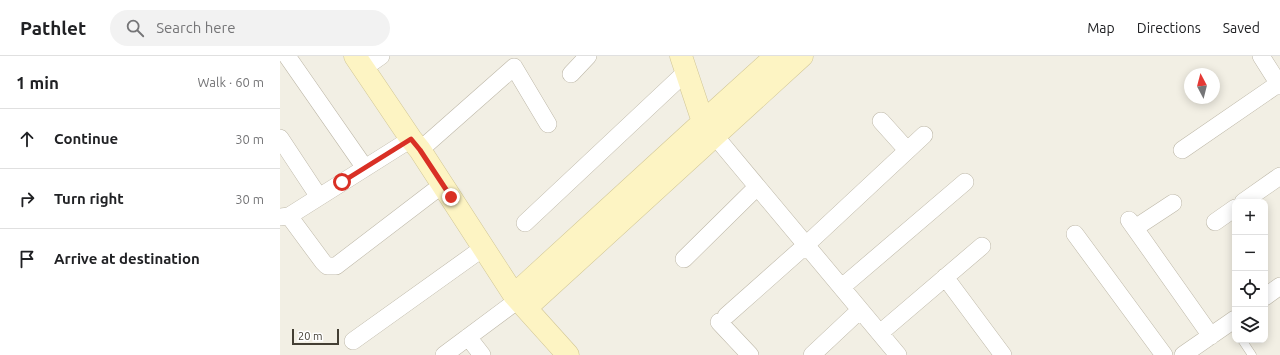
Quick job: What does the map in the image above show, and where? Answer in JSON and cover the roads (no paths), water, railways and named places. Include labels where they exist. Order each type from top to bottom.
[{"type":"street","points":[[287,56],[365,168]]},
{"type":"street","points":[[571,74],[588,56]]},
{"type":"street","points":[[715,123],[776,56]]},
{"type":"street","points":[[444,355],[519,301],[715,123],[802,56]]},
{"type":"street","points":[[1182,150],[1279,85],[1262,56]]},
{"type":"street","points":[[367,60],[415,145],[519,301],[568,355]]},
{"type":"street","points":[[442,185],[336,266],[327,266],[284,217],[365,168],[415,145],[510,61],[548,124]]},
{"type":"street","points":[[525,223],[688,61],[715,123],[757,187],[898,355]]},
{"type":"street","points":[[881,121],[907,150]]},
{"type":"street","points":[[750,355],[723,319],[806,245],[924,134]]},
{"type":"street","points":[[280,138],[319,197]]},
{"type":"street","points":[[1247,199],[1280,176]]},
{"type":"street","points":[[842,288],[965,182]]},
{"type":"street","points":[[684,258],[757,187]]},
{"type":"street","points":[[1173,203],[1132,224],[1210,336]]},
{"type":"street","points":[[1215,222],[1232,210]]},
{"type":"street","points":[[1075,234],[1164,355]]},
{"type":"street","points":[[880,333],[982,246]]},
{"type":"street","points":[[352,342],[483,248]]},
{"type":"street","points":[[946,277],[1003,355]]},
{"type":"street","points":[[1268,295],[1280,286]]},
{"type":"street","points":[[812,355],[860,310]]},
{"type":"street","points":[[1183,355],[1210,336],[1232,325]]},
{"type":"street","points":[[468,337],[482,355]]},
{"type":"lane","points":[[1244,343],[1252,355]]}]
